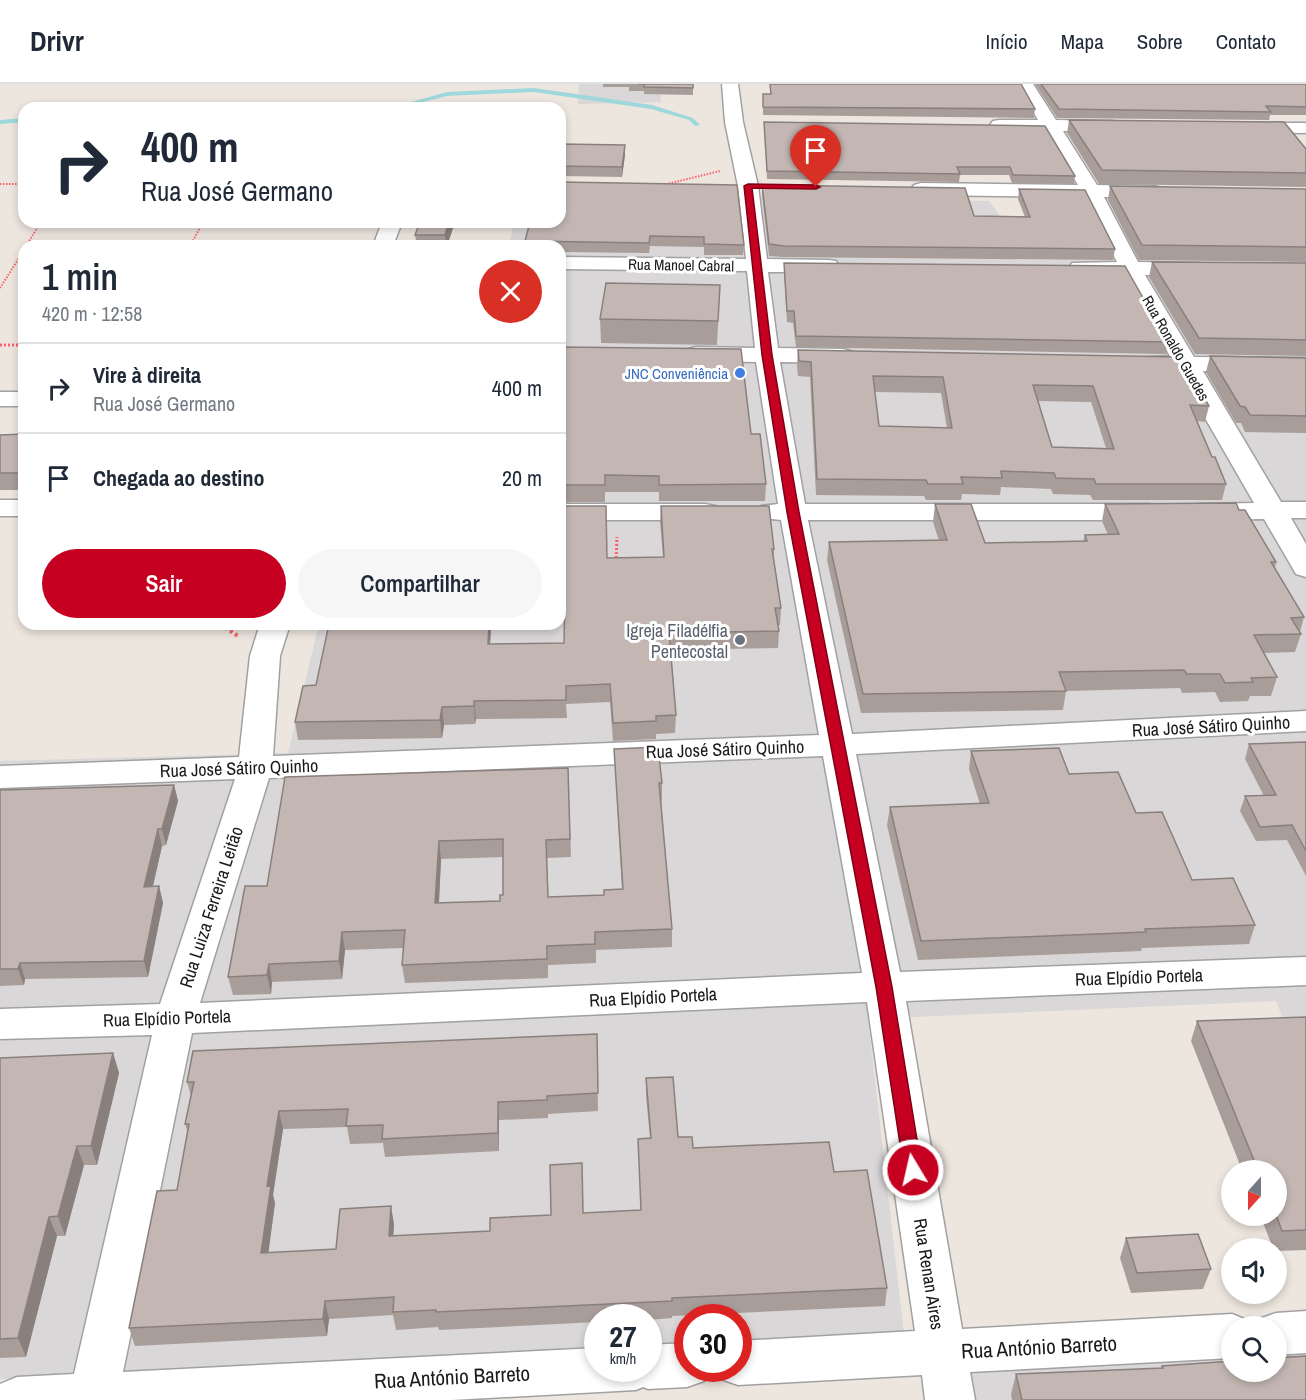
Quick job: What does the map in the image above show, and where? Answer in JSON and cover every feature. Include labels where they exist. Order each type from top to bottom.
[{"type":"street","name":"Rua Renan Aires","points":[[730,84],[746,122],[747,180],[767,355],[793,512],[884,987],[950,1400]]},
{"type":"street","name":"Rua Ronaldo Guedes","points":[[1025,84],[1091,191],[1131,269],[1306,568]]},
{"type":"street","points":[[982,125],[1132,127]]},
{"type":"street","points":[[1225,128],[1306,128]]},
{"type":"street","points":[[902,188],[1175,192]]},
{"type":"street","name":"Rua Manoel Cabral","points":[[566,263],[850,266]]},
{"type":"street","points":[[1060,268],[1212,269]]},
{"type":"street","points":[[675,353],[863,357]]},
{"type":"street","points":[[1114,362],[1306,365]]},
{"type":"street","points":[[0,399],[18,399]]},
{"type":"street","points":[[0,508],[18,508]]},
{"type":"street","points":[[566,512],[1272,512],[1306,510]]},
{"type":"street","name":"Rua Luiza Ferreira Leitão","points":[[94,1398],[175,1018],[255,768],[265,656],[273,630]]},
{"type":"street","name":"Rua José Sátiro Quinho","points":[[0,777],[838,745],[1306,721]]},
{"type":"street","name":"Rua Elpídio Portela","points":[[0,1024],[1306,971]]},
{"type":"street","points":[[1287,1333],[1306,1332]]},
{"type":"street","name":"Rua António Barreto","points":[[752,1362],[1221,1337]]},
{"type":"street","name":"Rua António Barreto","points":[[17,1400],[94,1398],[584,1371]]},
{"type":"path","points":[[662,185],[727,170],[747,180]]},
{"type":"path","points":[[0,184],[18,184]]},
{"type":"path","points":[[0,288],[18,260]]},
{"type":"path","points":[[0,345],[18,345]]},
{"type":"path","points":[[615,568],[617,512]]},
{"type":"shaded area","points":[[579,84],[660,84],[661,102],[578,104]]},
{"type":"shaded area","points":[[566,195],[989,201],[1006,224],[1306,227],[1306,1076],[1276,1001],[868,1019],[904,1334],[752,1342],[752,1304],[674,1304],[674,1346],[662,1346],[662,1304],[584,1304],[584,1350],[0,1379],[0,761],[288,753],[318,630],[566,630],[566,240],[510,240],[513,228],[566,228]]},
{"type":"shaded area","points":[[1306,1350],[1306,1400],[970,1400],[965,1372],[1221,1356],[1221,1382],[1287,1382],[1287,1351]]},
{"type":"building","points":[[644,84],[693,84],[693,88],[644,87]]},
{"type":"building","points":[[770,84],[1021,84],[1035,109],[763,107],[763,94],[771,94]]},
{"type":"building","points":[[1041,84],[1306,84],[1306,107],[1266,106],[1271,112],[1059,109]]},
{"type":"building","points":[[1069,120],[1284,122],[1306,149],[1306,173],[1102,170]]},
{"type":"building","points":[[764,122],[1045,126],[1075,176],[1013,175],[1010,167],[957,167],[960,174],[767,171]]},
{"type":"building","points":[[566,144],[625,145],[622,167],[566,166]]},
{"type":"building","points":[[566,182],[737,185],[744,245],[704,244],[704,237],[650,236],[649,243],[525,240],[528,228],[566,228]]},
{"type":"building","points":[[762,185],[965,188],[974,216],[1030,217],[1019,189],[1085,190],[1115,249],[769,244]]},
{"type":"building","points":[[1110,186],[1306,189],[1306,247],[1142,245]]},
{"type":"building","points":[[418,228],[447,228],[445,235],[415,235]]},
{"type":"building","points":[[1152,262],[1306,263],[1306,340],[1199,338]]},
{"type":"building","points":[[784,263],[1125,266],[1168,342],[796,336],[794,311],[787,311]]},
{"type":"building","points":[[606,283],[720,285],[718,321],[600,319]]},
{"type":"building","points":[[566,347],[741,349],[751,434],[760,434],[766,484],[659,485],[659,476],[605,475],[605,485],[566,485]]},
{"type":"building","points":[[798,350],[1180,357],[1209,406],[1190,405],[1226,484],[1096,484],[1094,479],[1056,478],[1054,473],[1001,471],[1002,478],[961,477],[963,484],[928,484],[926,480],[817,479],[811,362],[799,361]],"holes":[[[873,376],[943,377],[952,428],[879,426]],[[1033,385],[1093,386],[1114,449],[1052,447]]]},
{"type":"building","points":[[1210,356],[1306,358],[1306,416],[1250,415],[1245,407],[1240,406]]},
{"type":"building","points":[[18,434],[18,473],[0,473],[0,435]]},
{"type":"building","points":[[1236,503],[1239,510],[1245,510],[1276,562],[1271,562],[1304,617],[1291,618],[1301,634],[1254,635],[1277,677],[1251,678],[1253,682],[1225,683],[1220,674],[1187,674],[1184,670],[1059,672],[1066,691],[863,694],[829,542],[947,540],[935,504],[971,504],[985,543],[1087,541],[1085,535],[1119,534],[1105,504]]},
{"type":"building","points":[[566,506],[606,506],[607,558],[664,557],[661,506],[769,506],[774,549],[772,549],[781,608],[775,608],[779,631],[669,633],[676,715],[656,716],[656,721],[613,723],[610,684],[566,686],[566,700],[474,701],[474,706],[442,707],[440,720],[295,722],[303,686],[316,685],[328,630],[489,630],[488,644],[564,643],[566,630]]},
{"type":"building","points":[[1306,742],[1306,851],[1292,825],[1260,827],[1245,796],[1276,795],[1249,744]]},
{"type":"building","points":[[658,747],[672,929],[595,932],[595,944],[547,946],[547,959],[402,965],[405,930],[342,932],[339,961],[269,964],[267,975],[228,977],[245,886],[267,886],[285,777],[568,768],[570,839],[546,840],[548,897],[604,895],[604,890],[623,889],[614,749]],"holes":[[[503,839],[503,895],[500,895],[500,901],[435,903],[439,841]]]},
{"type":"building","points":[[1059,748],[1069,774],[1118,772],[1136,813],[1162,812],[1192,880],[1233,878],[1255,925],[921,941],[890,807],[989,803],[971,751]]},
{"type":"building","points":[[174,785],[162,829],[158,829],[144,887],[159,886],[144,961],[20,963],[18,969],[0,969],[0,790]]},
{"type":"building","points":[[1306,1017],[1306,1230],[1282,1231],[1280,1226],[1287,1226],[1287,1160],[1254,1160],[1197,1021]]},
{"type":"building","points":[[597,1034],[598,1093],[547,1096],[547,1100],[498,1102],[498,1133],[382,1139],[383,1125],[346,1126],[348,1109],[279,1111],[267,1186],[271,1185],[261,1253],[336,1249],[340,1209],[391,1206],[389,1236],[490,1231],[490,1218],[551,1215],[550,1165],[582,1163],[583,1213],[641,1210],[638,1139],[651,1138],[646,1078],[673,1077],[678,1137],[692,1137],[693,1148],[829,1142],[834,1172],[867,1170],[887,1288],[436,1312],[436,1310],[393,1312],[394,1297],[325,1301],[323,1319],[129,1328],[157,1191],[177,1190],[189,1124],[185,1124],[194,1082],[187,1082],[193,1051]]},
{"type":"building","points":[[113,1053],[91,1146],[77,1146],[58,1216],[49,1217],[18,1338],[0,1339],[0,1058]]},
{"type":"building","points":[[1198,1234],[1211,1269],[1137,1273],[1126,1238]]},
{"type":"building","points":[[1306,1356],[1306,1400],[1022,1400],[1016,1374],[1163,1368],[1162,1366],[1221,1362],[1221,1382],[1287,1382],[1287,1357]]},
{"type":"waterway","points":[[416,102],[447,94],[534,90],[652,107],[691,119],[697,125]]},
{"type":"waterway","points":[[0,122],[18,120]]},
{"type":"place","name":"JNC Conveniência","points":[[740,373]]},
{"type":"place","name":"Igreja Filadélfia Pentecostal","points":[[740,640]]},
{"type":"route","points":[[816,187],[748,186],[767,355],[793,512],[884,987],[913,1170]]}]
